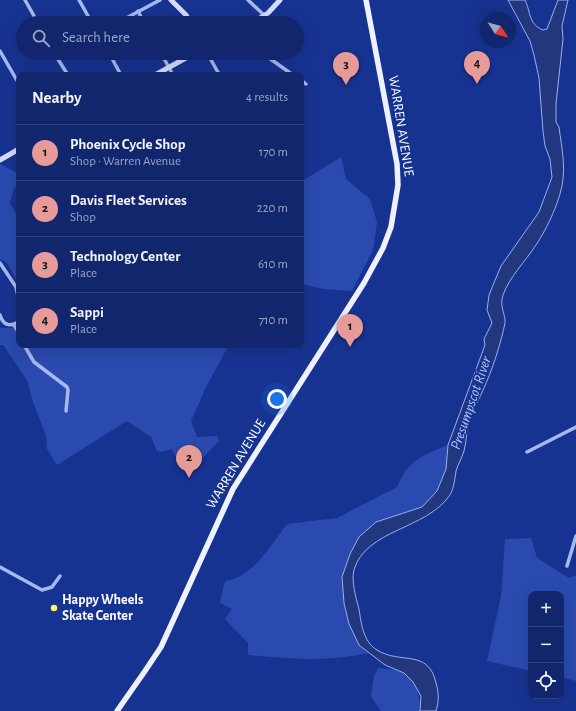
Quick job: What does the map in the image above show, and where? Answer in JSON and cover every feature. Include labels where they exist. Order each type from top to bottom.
[{"type":"main road","points":[[171,0],[187,16]]},
{"type":"main road","name":"WARREN AVENUE","points":[[117,711],[161,647],[233,489],[364,283],[391,227],[398,195],[397,164],[366,0]]},
{"type":"main road","points":[[265,16],[281,1]]},
{"type":"main road","points":[[160,72],[182,60]]},
{"type":"main road","points":[[0,160],[16,151]]},
{"type":"street","points":[[27,0],[35,16]]},
{"type":"street","points":[[79,0],[88,16]]},
{"type":"street","points":[[129,16],[160,0]]},
{"type":"street","points":[[248,0],[265,16]]},
{"type":"street","points":[[138,11],[140,16]]},
{"type":"street","points":[[0,51],[16,79]]},
{"type":"street","points":[[58,60],[66,72]]},
{"type":"street","points":[[112,60],[119,72]]},
{"type":"street","points":[[165,60],[172,72]]},
{"type":"street","points":[[211,60],[218,72]]},
{"type":"street","points":[[272,60],[290,72]]},
{"type":"street","points":[[0,263],[16,287]]},
{"type":"street","points":[[0,315],[4,323],[7,325],[14,324],[16,328]]},
{"type":"street","points":[[26,348],[34,362],[67,387],[66,411]]},
{"type":"street","points":[[527,452],[576,427]]},
{"type":"street","points":[[568,566],[576,536]]},
{"type":"street","points":[[0,567],[42,590],[52,587],[60,576]]},
{"type":"shaded area","points":[[341,157],[346,179],[370,199],[377,222],[373,250],[352,291],[324,289],[304,285],[304,180]]},
{"type":"shaded area","points":[[0,164],[16,172],[16,187],[14,188],[10,203],[16,214],[16,280],[7,263],[0,259]]},
{"type":"shaded area","points":[[16,325],[16,348],[227,348],[207,385],[191,421],[197,437],[217,436],[219,441],[199,462],[182,471],[172,449],[161,452],[157,451],[151,437],[127,421],[57,465],[47,449],[46,436],[33,402],[27,380],[3,345],[0,345],[0,328],[12,328]]},
{"type":"shaded area","points":[[448,445],[447,469],[437,491],[422,507],[376,522],[350,554],[359,645],[369,653],[324,659],[278,658],[248,655],[248,643],[225,619],[232,609],[220,603],[225,581],[235,579],[253,567],[268,550],[287,524],[337,518],[397,487],[401,478],[411,464],[431,452]]},
{"type":"shaded area","points":[[531,538],[537,558],[569,578],[576,575],[576,681],[564,678],[564,591],[528,591],[528,670],[487,661],[501,596],[505,539]]},
{"type":"shaded area","points":[[378,668],[391,669],[400,672],[412,680],[419,695],[420,711],[381,711],[371,696],[374,676]]},
{"type":"water","name":"Presumpscot River","points":[[508,0],[525,0],[532,21],[543,30],[547,29],[558,0],[568,0],[562,26],[563,39],[556,104],[556,122],[559,127],[564,169],[560,194],[553,214],[543,233],[514,275],[503,295],[502,307],[505,323],[501,339],[490,374],[469,419],[464,451],[456,471],[450,495],[439,507],[427,516],[383,537],[371,546],[361,556],[353,574],[354,590],[362,626],[366,637],[372,646],[377,650],[395,657],[420,661],[427,665],[432,672],[438,694],[436,711],[420,711],[421,696],[413,682],[404,673],[385,665],[359,645],[349,624],[344,603],[342,577],[350,554],[359,537],[376,522],[422,507],[437,491],[446,469],[448,445],[485,345],[484,339],[492,323],[487,310],[489,295],[501,266],[539,212],[552,177],[550,159],[545,146],[539,78],[534,55],[530,41],[516,15],[516,12],[514,12]]},
{"type":"place","name":"Sappi","points":[[477,84]]},
{"type":"place","name":"Technology Center","points":[[346,85]]},
{"type":"place","name":"Phoenix Cycle Shop","points":[[350,347]]},
{"type":"place","name":"Davis Fleet Services","points":[[189,478]]},
{"type":"place","name":"Happy Wheels Skate Center","points":[[54,608]]}]
